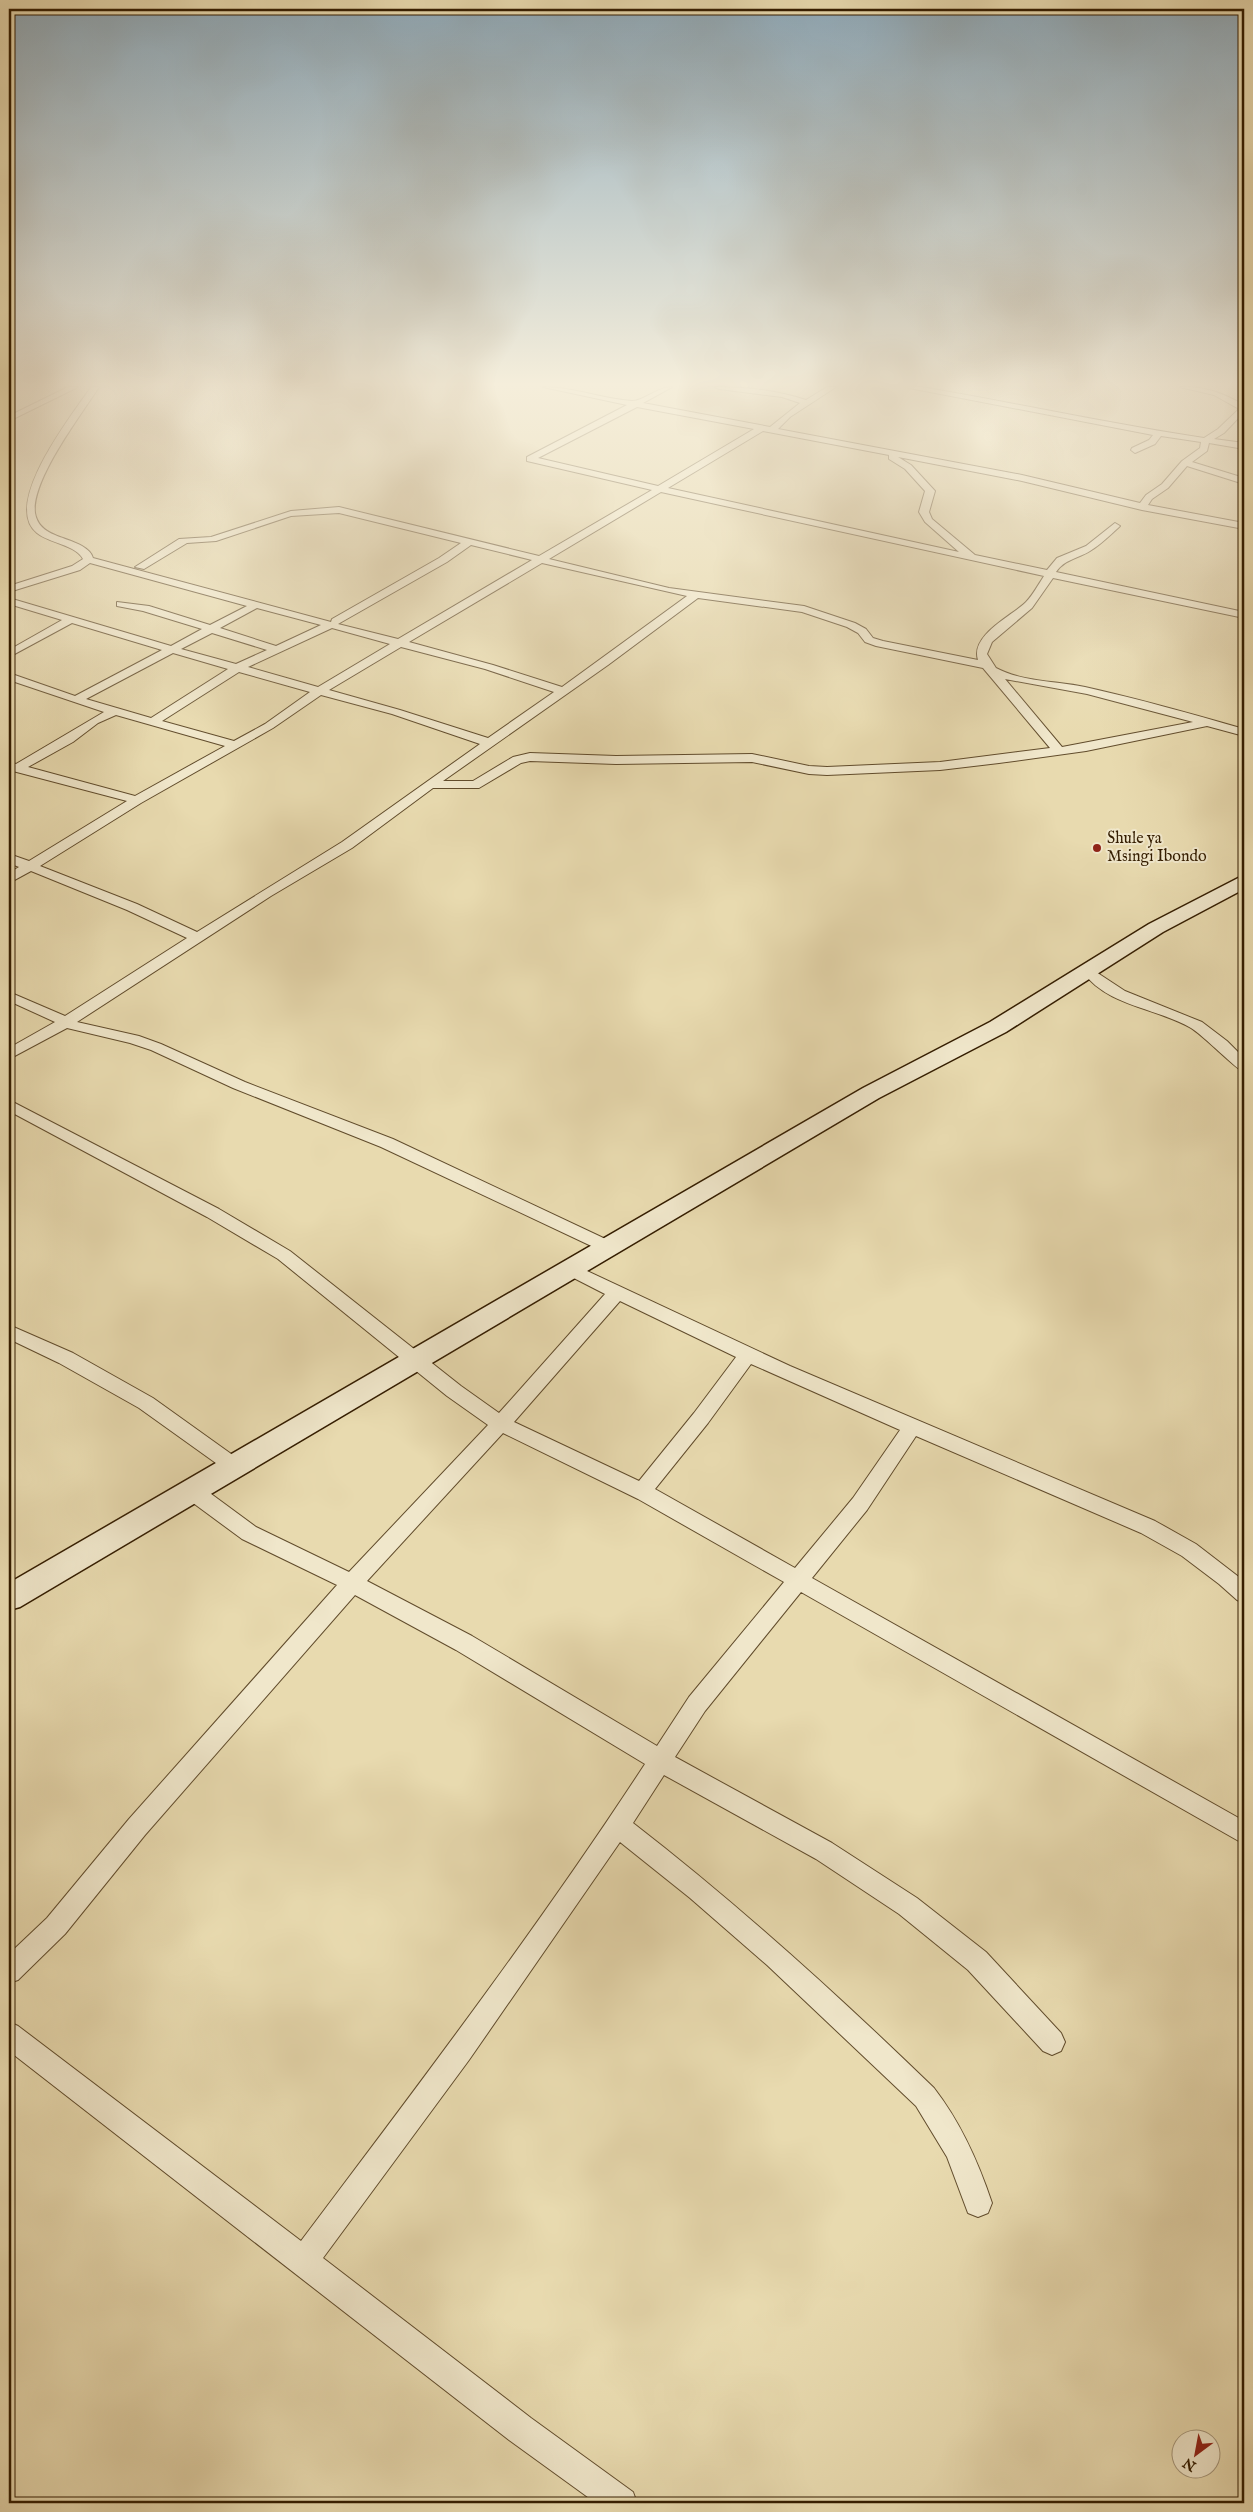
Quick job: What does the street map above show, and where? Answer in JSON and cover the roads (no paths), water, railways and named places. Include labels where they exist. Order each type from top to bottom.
[{"type":"main road","points":[[9,1598],[871,1093],[998,1027],[1090,972],[1156,928],[1244,881]]},
{"type":"street","points":[[30,504],[30,517],[35,527],[81,549],[88,556],[88,560]]},
{"type":"street","points":[[9,879],[137,800],[269,726],[317,692],[635,504]]},
{"type":"street","points":[[731,504],[814,524],[1244,615]]},
{"type":"street","points":[[926,504],[924,512],[928,520],[971,557]]},
{"type":"street","points":[[1131,504],[1244,526]]},
{"type":"street","points":[[140,567],[180,541],[213,539],[239,528],[300,511],[317,509],[357,514],[668,591],[804,609],[851,625],[862,631],[870,640],[880,644],[989,668],[1037,683],[1078,689],[1143,704],[1244,733]]},
{"type":"street","points":[[1058,751],[989,668],[982,656],[986,642],[1008,620],[1028,606],[1042,591],[1061,560],[1086,549],[1115,526]]},
{"type":"street","points":[[154,721],[237,668],[333,623],[444,560],[469,542]]},
{"type":"street","points":[[9,589],[76,568],[88,560],[333,623],[398,644],[489,666],[562,691]]},
{"type":"street","points":[[9,1054],[65,1023],[197,937],[347,845],[562,691],[604,664],[695,595]]},
{"type":"street","points":[[9,601],[317,692],[396,712],[490,743]]},
{"type":"street","points":[[121,604],[145,608],[275,650]]},
{"type":"street","points":[[76,700],[258,604]]},
{"type":"street","points":[[9,654],[72,619]]},
{"type":"street","points":[[9,676],[76,700],[236,745]]},
{"type":"street","points":[[13,767],[69,739],[94,721],[116,711]]},
{"type":"street","points":[[430,784],[475,785],[513,762],[530,757],[616,760],[737,757],[761,759],[809,770],[827,771],[940,766],[1058,751],[1205,723]]},
{"type":"street","points":[[13,767],[137,800]]},
{"type":"street","points":[[9,858],[30,865],[197,937]]},
{"type":"street","points":[[1090,972],[1100,983],[1124,998],[1177,1016],[1204,1031],[1232,1052],[1244,1067]]},
{"type":"street","points":[[9,996],[65,1023],[86,1030],[134,1039],[156,1047],[239,1085],[387,1143],[608,1247]]},
{"type":"street","points":[[9,1105],[213,1213],[284,1255],[499,1423],[642,1491],[800,1579],[1244,1833]]},
{"type":"street","points":[[570,1269],[748,1354],[912,1427],[1035,1477],[1160,1533],[1203,1558],[1244,1594]]},
{"type":"street","points":[[9,1971],[56,1926],[137,1827],[352,1583],[414,1515],[466,1462],[617,1293]]},
{"type":"street","points":[[9,1331],[66,1358],[146,1403],[234,1466]]},
{"type":"street","points":[[642,1491],[701,1418],[748,1354]]},
{"type":"street","points":[[303,2262],[460,2051],[618,1826],[697,1704],[860,1504],[912,1427]]},
{"type":"street","points":[[192,1491],[249,1533],[352,1583],[552,1694],[659,1760],[824,1851],[908,1906],[977,1961],[1052,2042]]},
{"type":"street","points":[[618,1826],[679,1872],[769,1948],[925,2097],[945,2123],[964,2163],[978,2203]]},
{"type":"street","points":[[9,2036],[138,2131],[303,2262],[520,2429],[622,2503]]},
{"type":"place","name":"Shule ya Msingi Ibondo","points":[[1097,848]]}]
